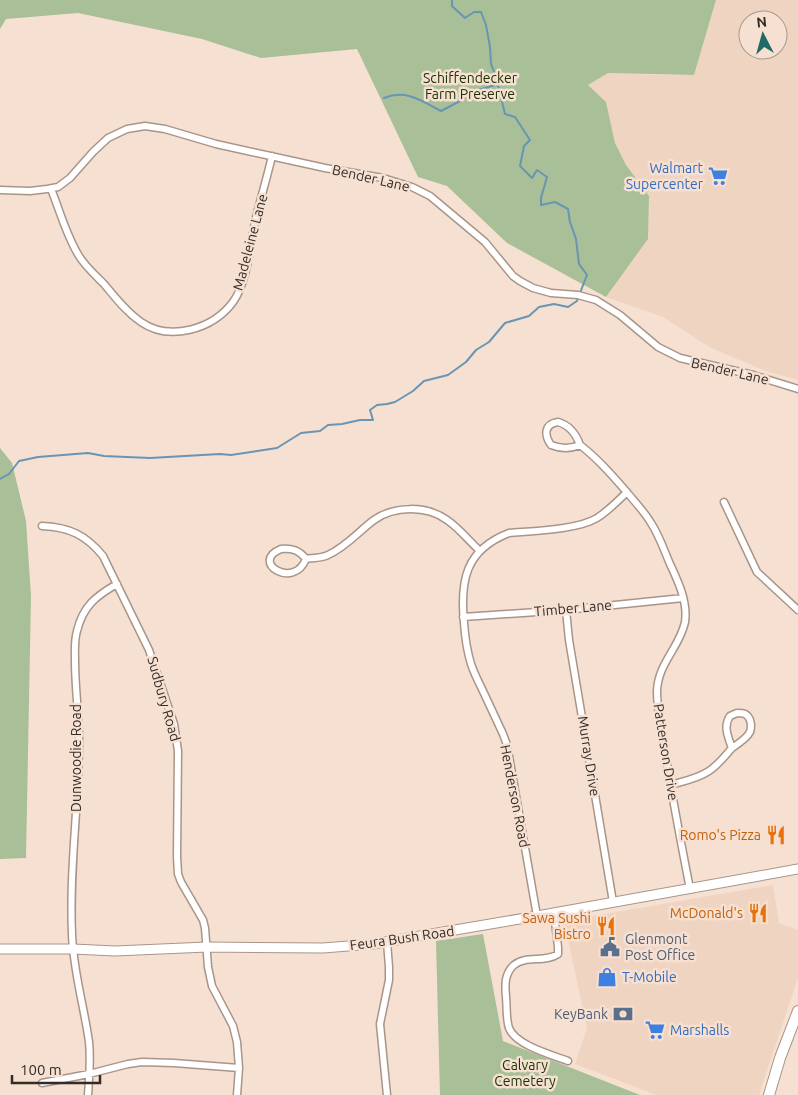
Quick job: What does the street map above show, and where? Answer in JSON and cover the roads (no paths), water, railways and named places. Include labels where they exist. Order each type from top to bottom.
[{"type":"main road","name":"Feura Bush Road","points":[[0,949],[115,951],[207,947],[323,948],[373,944],[798,869]]},
{"type":"main road","points":[[769,1095],[780,1058],[798,1010]]},
{"type":"street","name":"Bender Lane","points":[[51,189],[58,187],[67,180],[93,152],[119,132],[135,127],[151,126],[208,142],[338,171],[383,178],[419,189],[430,196],[480,237],[513,276],[525,284],[538,290],[578,295],[596,300],[620,315],[658,347],[680,358],[798,389]]},
{"type":"street","name":"Madeleine Lane","points":[[51,189],[72,244],[80,258],[130,314],[142,323],[154,328],[169,332],[183,331],[198,328],[213,321],[225,312],[241,287],[272,156]]},
{"type":"street","points":[[0,190],[51,189]]},
{"type":"street","name":"Patterson Drive","points":[[580,445],[572,448],[550,445],[546,436],[548,426],[558,422],[567,426],[576,436],[580,445],[594,456],[637,502],[651,523],[676,577],[683,598],[686,611],[685,622],[681,635],[659,674],[657,690],[670,785],[690,889]]},
{"type":"street","name":"Henderson Road","points":[[537,916],[506,745],[503,734],[471,666],[463,617],[462,593],[465,575],[480,551],[492,540],[509,533],[576,526],[598,518],[627,492]]},
{"type":"street","points":[[724,502],[757,572],[798,610]]},
{"type":"street","points":[[306,559],[328,555],[343,546],[376,518],[392,511],[408,509],[428,511],[446,519],[480,551]]},
{"type":"street","name":"Sudbury Road","points":[[42,526],[65,528],[87,540],[97,549],[103,556],[149,650],[174,724],[178,752],[177,868],[180,882],[203,920],[212,986],[233,1026],[237,1042],[239,1068],[237,1095]]},
{"type":"street","points":[[286,548],[298,551],[306,559],[304,564],[296,571],[285,573],[274,570],[269,560],[271,554],[286,548]]},
{"type":"street","name":"Dunwoodie Road","points":[[88,1095],[89,1044],[73,958],[72,912],[79,740],[75,649],[81,618],[92,601],[100,593],[117,584]]},
{"type":"street","name":"Timber Lane","points":[[463,617],[566,610],[683,598]]},
{"type":"street","name":"Murray Drive","points":[[566,610],[569,640],[613,902]]},
{"type":"street","points":[[670,785],[689,780],[709,771],[717,765],[750,731],[750,719],[745,714],[733,714],[728,719],[727,737],[732,748]]},
{"type":"street","points":[[554,913],[558,954],[520,962],[509,971],[505,983],[508,1022],[511,1031],[522,1042],[568,1061]]},
{"type":"street","points":[[387,942],[389,980],[380,1024],[387,1095]]},
{"type":"street","points":[[42,1083],[128,1064],[157,1062],[239,1068]]},
{"type":"waterway","points":[[452,0],[452,6],[465,18],[474,12],[481,12],[486,25],[491,64],[505,114],[515,117],[530,140],[524,146],[520,166],[532,178],[537,170],[547,177],[541,205],[555,202],[568,209],[576,239],[579,264],[587,275],[580,293]]},
{"type":"waterway","points":[[384,98],[400,95],[414,97],[441,111],[472,92],[498,84]]},
{"type":"waterway","points":[[0,479],[9,474],[19,461],[38,457],[88,453],[104,456],[150,458],[231,455],[277,448],[301,433],[320,431],[328,425],[373,420],[370,410],[377,405],[395,402],[413,391],[424,381],[448,375],[466,362],[476,350],[489,342],[505,323],[529,316],[539,307],[554,304],[568,307],[577,301],[578,298]]},
{"type":"place","name":"Walmart Supercenter","points":[[718,176]]},
{"type":"place","name":"Romo's Pizza","points":[[776,835]]},
{"type":"place","name":"McDonald's","points":[[758,913]]},
{"type":"place","name":"Sawa Sushi Bistro","points":[[606,926]]},
{"type":"place","name":"Glenmont Post Office","points":[[610,947]]},
{"type":"place","name":"T-Mobile","points":[[607,977]]},
{"type":"place","name":"KeyBank","points":[[623,1014]]},
{"type":"place","name":"Marshalls","points":[[655,1030]]},
{"type":"park label","name":"Schiffendecker Farm Preserve","points":[[470,86]]},
{"type":"park label","name":"Calvary Cemetery","points":[[525,1074]]}]
